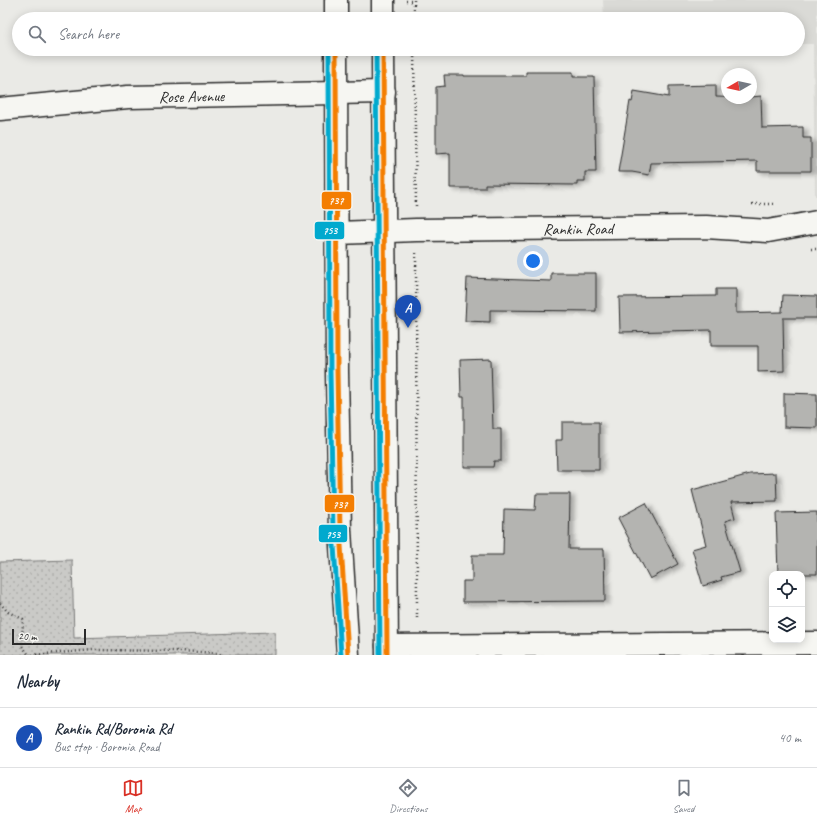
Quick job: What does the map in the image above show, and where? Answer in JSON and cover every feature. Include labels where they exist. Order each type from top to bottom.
[{"type":"street","points":[[336,0],[336,12]]},
{"type":"street","points":[[383,0],[383,12]]},
{"type":"street","points":[[336,56],[338,233],[337,372],[340,530],[348,655]]},
{"type":"street","points":[[383,56],[387,651],[817,643]]},
{"type":"street","name":"Rose Avenue","points":[[0,109],[128,97],[384,92]]},
{"type":"street","name":"Rankin Road","points":[[338,233],[385,231],[706,227],[768,231],[817,222]]},
{"type":"path","points":[[414,0],[414,12]]},
{"type":"path","points":[[414,56],[416,206]]},
{"type":"path","points":[[416,252],[417,621]]},
{"type":"path","points":[[0,603],[8,612],[23,619],[22,646],[29,655]]},
{"type":"path","points":[[32,655],[93,650],[181,651],[217,653],[222,655]]},
{"type":"shaded area","points":[[603,0],[817,0],[817,196],[815,196],[813,44],[805,44],[805,12],[604,12]]},
{"type":"shaded area","points":[[72,560],[74,638],[275,632],[275,655],[0,655],[0,562]]},
{"type":"building","points":[[526,72],[573,72],[573,77],[594,77],[596,172],[585,172],[585,181],[577,181],[577,185],[485,184],[485,188],[450,188],[450,153],[436,154],[436,87],[445,86],[444,75],[526,76]]},
{"type":"building","points":[[716,85],[716,97],[721,97],[721,104],[757,104],[757,96],[761,96],[762,128],[803,127],[803,138],[811,138],[811,171],[757,171],[757,161],[651,163],[649,175],[632,172],[618,172],[630,101],[632,102],[634,91],[669,97],[669,86]]},
{"type":"building","points":[[551,273],[596,273],[596,311],[490,310],[490,322],[465,321],[467,278],[551,281]]},
{"type":"building","points":[[716,289],[736,289],[736,313],[782,312],[783,295],[817,296],[817,318],[783,318],[784,371],[758,372],[758,346],[711,346],[711,330],[620,332],[619,297],[716,296]]},
{"type":"building","points":[[491,359],[493,429],[501,429],[501,461],[494,461],[493,467],[464,467],[464,397],[461,397],[460,360]]},
{"type":"building","points":[[784,393],[817,394],[817,428],[784,427]]},
{"type":"building","points":[[562,422],[599,422],[599,470],[557,470],[556,440],[562,440]]},
{"type":"building","points":[[776,473],[777,501],[731,502],[735,518],[725,521],[740,572],[721,577],[722,580],[703,586],[692,549],[706,545],[692,490],[750,474]]},
{"type":"building","points":[[536,494],[570,494],[569,549],[604,549],[605,601],[463,602],[463,581],[472,581],[472,555],[503,555],[504,509],[535,510]]},
{"type":"building","points":[[646,503],[678,564],[650,579],[618,518]]},
{"type":"building","points":[[817,512],[817,574],[805,574],[805,571],[778,571],[776,513]]},
{"type":"transit line","name":"753","points":[[329,56],[330,372],[333,530],[341,655]]},
{"type":"transit line","name":"737","points":[[336,56],[337,372],[340,530],[348,655]]},
{"type":"transit line","name":"753","points":[[376,56],[380,655]]},
{"type":"transit line","name":"737","points":[[383,56],[387,655]]},
{"type":"place","name":"Rankin Rd/Boronia Rd","points":[[408,328]]}]
